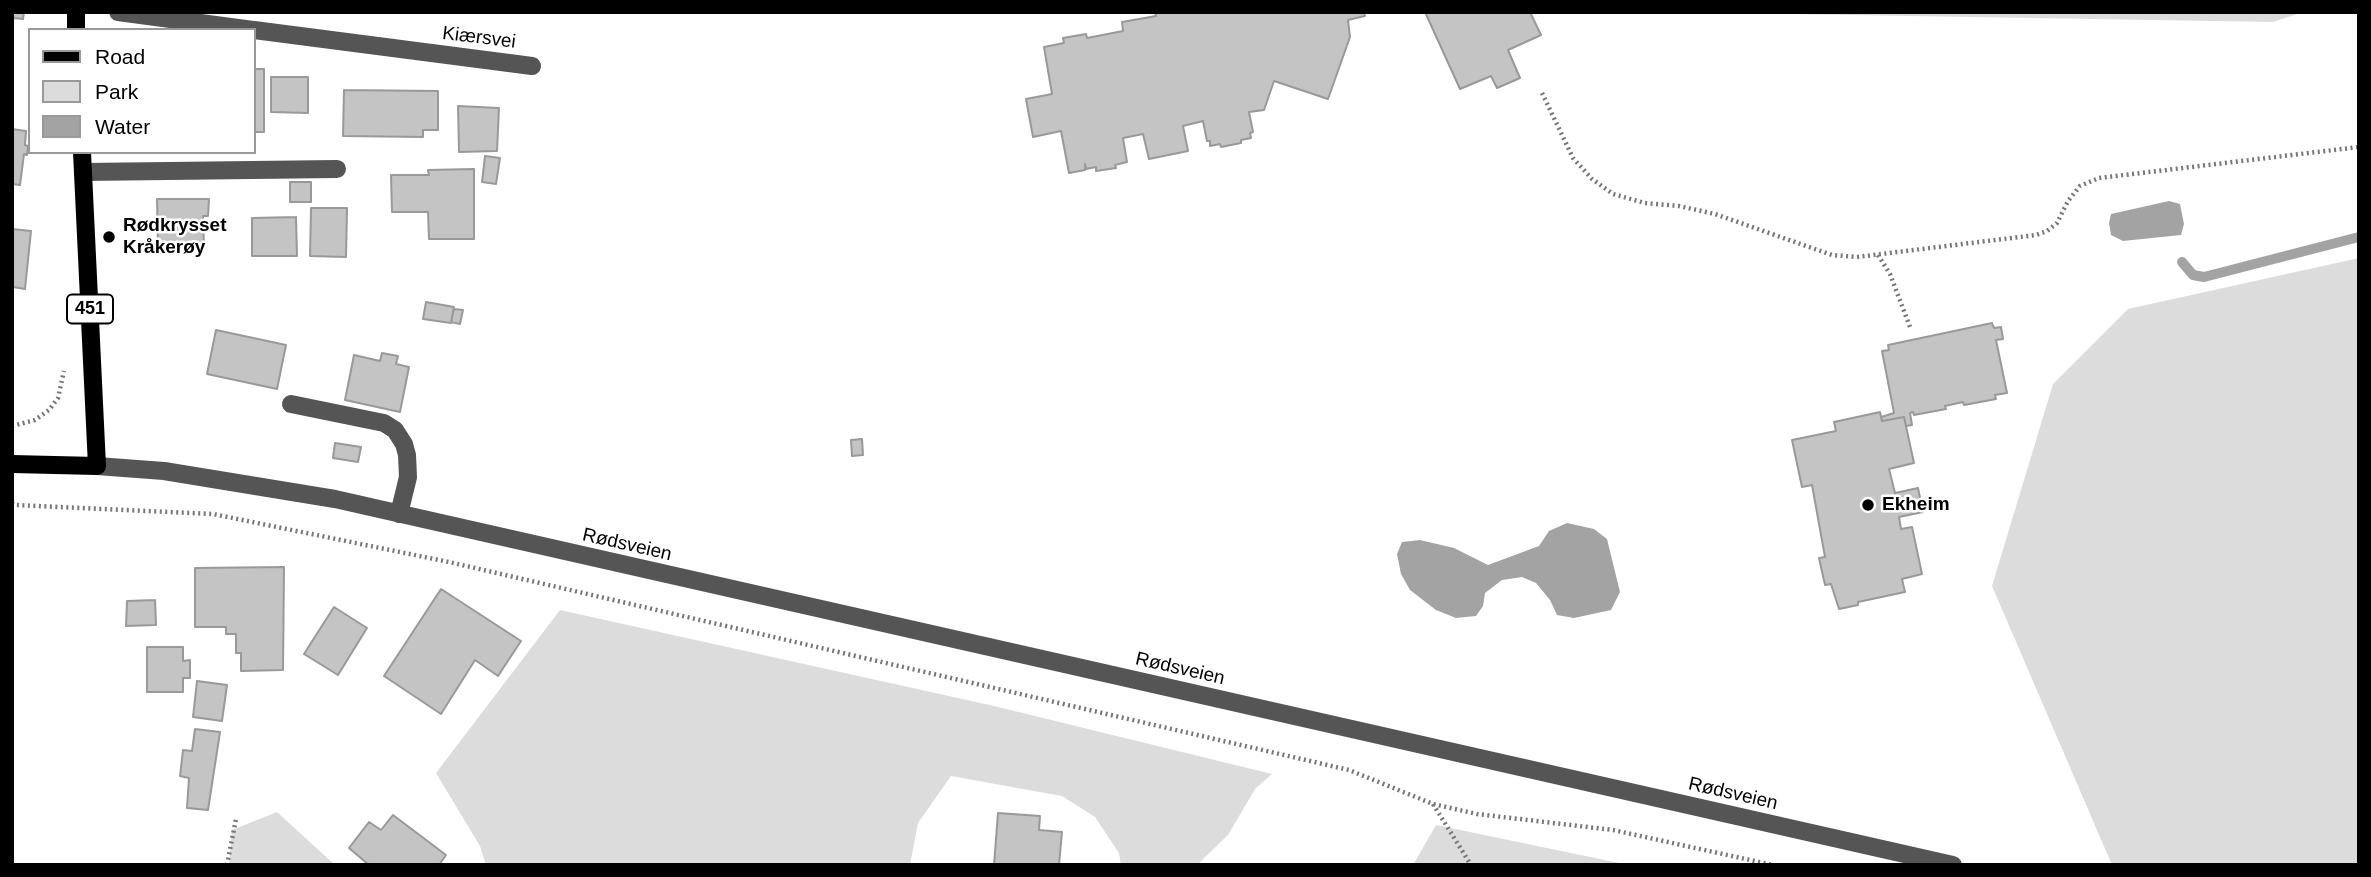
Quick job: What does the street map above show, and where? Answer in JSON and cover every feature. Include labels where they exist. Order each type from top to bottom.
[{"type":"main road","name":"451","points":[[82,154],[97,466]]},
{"type":"main road","points":[[12,464],[97,466]]},
{"type":"street","name":"Kiærsvei","points":[[118,12],[239,28]]},
{"type":"street","name":"Kiærsvei","points":[[256,30],[532,66]]},
{"type":"street","points":[[83,172],[337,169]]},
{"type":"street","points":[[291,404],[384,423],[395,430],[407,454],[408,477],[399,514]]},
{"type":"street","name":"Rødsveien","points":[[97,466],[223,479],[335,499],[1952,865]]},
{"type":"path","points":[[1542,93],[1573,158],[1592,179],[1613,194],[1646,203],[1679,206],[1715,214],[1832,255],[1878,256],[2036,235],[2057,223],[2068,201],[2080,186],[2099,178],[2359,147]]},
{"type":"path","points":[[1878,256],[1894,282],[1910,327]]},
{"type":"path","points":[[12,426],[35,419],[49,410],[58,398],[65,358]]},
{"type":"path","points":[[12,503],[213,514],[449,562],[1349,770],[1433,804],[1477,814],[1613,830],[1773,865]]},
{"type":"path","points":[[1433,804],[1471,865]]},
{"type":"path","points":[[227,865],[236,819]]},
{"type":"green space","points":[[1667,12],[2303,12],[2273,22]]},
{"type":"green space","points":[[2359,258],[2359,865],[2112,865],[1992,586],[2053,384],[2128,309]]},
{"type":"green space","points":[[560,610],[994,706],[1272,774],[1255,789],[1228,835],[1197,865],[1121,865],[1119,853],[1095,817],[1062,796],[951,776],[918,823],[910,865],[486,865],[480,846],[436,773]]},
{"type":"green space","points":[[277,812],[335,865],[229,865],[232,830]]},
{"type":"green space","points":[[1436,825],[1629,865],[1413,865]]},
{"type":"water","points":[[2169,201],[2180,204],[2184,224],[2181,235],[2123,241],[2111,235],[2111,214]]},
{"type":"water","points":[[1567,523],[1594,529],[1607,539],[1620,592],[1611,610],[1574,618],[1557,615],[1550,600],[1536,583],[1522,577],[1502,580],[1485,593],[1483,606],[1476,616],[1456,618],[1436,610],[1410,590],[1401,574],[1397,554],[1402,542],[1420,540],[1454,548],[1488,565],[1539,546],[1549,531]]},
{"type":"building","points":[[12,12],[24,12],[23,19],[13,18],[13,31]]},
{"type":"building","points":[[1155,12],[1364,12],[1365,16],[1348,20],[1350,37],[1328,99],[1274,81],[1264,110],[1249,112],[1253,132],[1250,133],[1251,138],[1241,140],[1241,143],[1210,146],[1203,121],[1183,126],[1188,151],[1149,159],[1143,134],[1123,138],[1127,162],[1115,165],[1116,168],[1096,171],[1096,167],[1086,169],[1085,164],[1085,170],[1069,173],[1061,131],[1033,137],[1026,99],[1052,94],[1044,47],[1064,43],[1063,38],[1086,34],[1087,38],[1123,31],[1122,22],[1156,16]]},
{"type":"building","points":[[1425,12],[1530,12],[1541,35],[1508,50],[1520,78],[1497,88],[1491,76],[1460,89]]},
{"type":"building","points":[[256,69],[264,69],[264,132],[256,132]]},
{"type":"building","points":[[271,77],[308,77],[308,113],[271,112]]},
{"type":"building","points":[[344,90],[438,91],[438,130],[423,130],[423,137],[343,136]]},
{"type":"building","points":[[458,106],[499,108],[497,151],[459,152]]},
{"type":"building","points":[[12,129],[26,131],[27,155],[24,154],[20,185],[12,184]]},
{"type":"building","points":[[485,156],[500,158],[496,184],[482,182]]},
{"type":"building","points":[[474,169],[474,239],[429,239],[428,212],[392,212],[391,175],[429,175],[428,170]]},
{"type":"building","points":[[290,182],[311,182],[311,202],[290,202]]},
{"type":"building","points":[[157,199],[209,199],[208,216],[203,216],[204,247],[158,248]]},
{"type":"building","points":[[311,208],[347,208],[346,257],[310,256]]},
{"type":"building","points":[[296,217],[297,256],[252,256],[252,218]]},
{"type":"building","points":[[12,229],[31,231],[25,289],[13,287],[13,293]]},
{"type":"building","points":[[426,302],[454,307],[451,323],[423,319]]},
{"type":"building","points":[[454,309],[463,310],[460,324],[451,322]]},
{"type":"building","points":[[1992,323],[1994,328],[2001,327],[2003,339],[1996,340],[2007,393],[1995,395],[1996,399],[1964,405],[1963,402],[1945,406],[1946,409],[1914,415],[1913,412],[1910,413],[1912,425],[1906,426],[1904,417],[1882,421],[1881,417],[1894,413],[1882,351],[1889,350],[1888,345]]},
{"type":"building","points":[[216,330],[286,345],[277,389],[207,374]]},
{"type":"building","points":[[382,353],[398,356],[396,364],[409,367],[400,412],[345,400],[354,355],[380,361]]},
{"type":"building","name":"Ekheim","points":[[1880,412],[1882,421],[1904,417],[1914,463],[1889,469],[1895,493],[1918,488],[1923,512],[1899,517],[1901,529],[1912,527],[1922,574],[1902,579],[1905,592],[1839,609],[1831,584],[1825,585],[1819,558],[1825,557],[1812,485],[1802,487],[1792,440],[1836,431],[1834,422]]},
{"type":"building","points":[[862,439],[863,455],[852,456],[851,440]]},
{"type":"building","points":[[335,443],[361,447],[358,462],[333,458]]},
{"type":"building","points":[[284,567],[283,670],[241,671],[241,653],[236,653],[236,634],[226,634],[226,627],[195,627],[195,568]]},
{"type":"building","points":[[441,589],[521,641],[498,676],[475,660],[441,714],[384,676]]},
{"type":"building","points":[[155,600],[156,625],[126,626],[127,601]]},
{"type":"building","points":[[334,607],[367,628],[338,675],[304,654]]},
{"type":"building","points":[[147,647],[183,647],[183,661],[190,660],[190,678],[183,678],[183,692],[147,692]]},
{"type":"building","points":[[197,681],[227,685],[222,721],[193,717]]},
{"type":"building","points":[[195,729],[220,732],[208,810],[187,808],[189,778],[180,776],[183,750],[192,751]]},
{"type":"building","points":[[998,813],[1040,816],[1039,830],[1062,832],[1059,865],[994,865]]},
{"type":"building","points":[[393,815],[446,855],[439,865],[369,865],[349,848],[369,822],[381,830]]},
{"type":"waterway","points":[[2182,262],[2193,275],[2204,277],[2359,237]]},
{"type":"place","name":"Rødkrysset Kråkerøy","points":[[109,237]]},
{"type":"place","name":"Ekheim","points":[[1868,505]]}]
